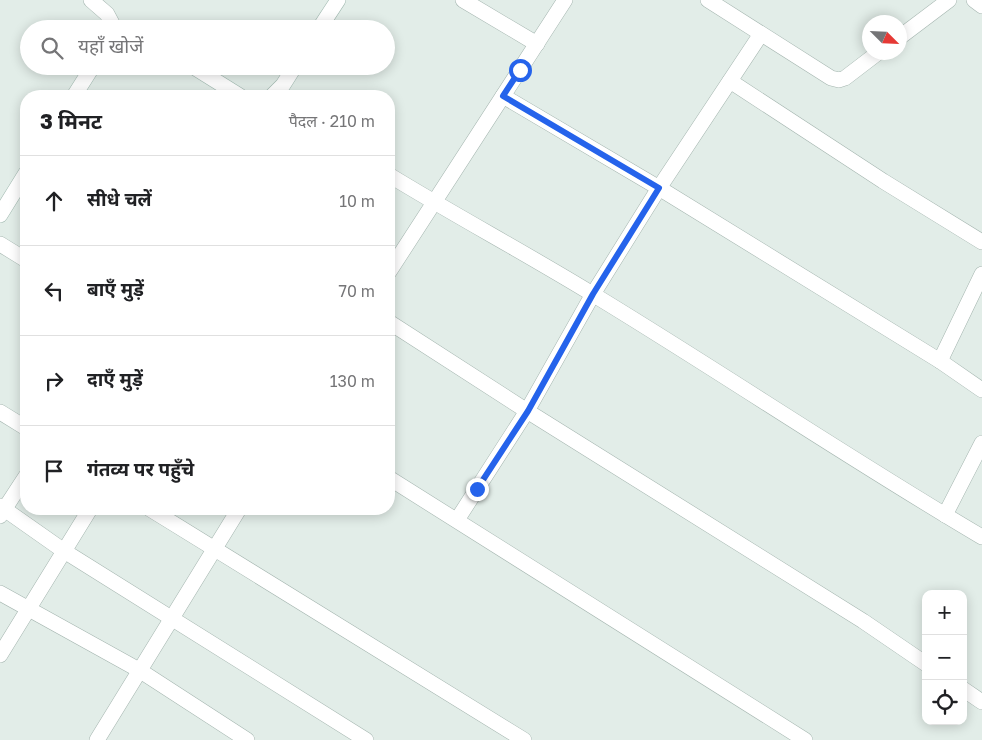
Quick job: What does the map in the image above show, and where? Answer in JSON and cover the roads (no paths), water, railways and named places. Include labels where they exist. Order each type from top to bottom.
[{"type":"street","points":[[91,0],[107,14],[110,20]]},
{"type":"street","points":[[325,20],[338,0]]},
{"type":"street","points":[[462,0],[537,44]]},
{"type":"street","points":[[395,262],[565,0]]},
{"type":"street","points":[[708,0],[831,78],[839,80],[845,78],[869,60]]},
{"type":"street","points":[[907,32],[949,0]]},
{"type":"street","points":[[974,0],[982,6]]},
{"type":"street","points":[[457,520],[528,411],[593,294],[659,188],[761,34]]},
{"type":"street","points":[[78,90],[87,75]]},
{"type":"street","points":[[206,75],[230,90]]},
{"type":"street","points":[[278,90],[289,75]]},
{"type":"street","points":[[730,81],[883,181],[982,242]]},
{"type":"street","points":[[503,96],[659,188],[940,361],[982,390]]},
{"type":"street","points":[[395,179],[593,294],[982,537]]},
{"type":"street","points":[[0,215],[20,183]]},
{"type":"street","points":[[0,244],[20,256]]},
{"type":"street","points":[[940,361],[982,274]]},
{"type":"street","points":[[395,326],[863,621],[922,661]]},
{"type":"street","points":[[0,412],[20,424]]},
{"type":"street","points":[[945,515],[982,444]]},
{"type":"street","points":[[395,482],[806,740]]},
{"type":"street","points":[[20,485],[2,511],[170,619],[366,740]]},
{"type":"street","points":[[0,655],[86,515]]},
{"type":"street","points":[[160,515],[524,740]]},
{"type":"street","points":[[97,740],[234,515]]},
{"type":"street","points":[[0,593],[138,670],[247,740]]},
{"type":"street","points":[[967,692],[982,702]]}]
